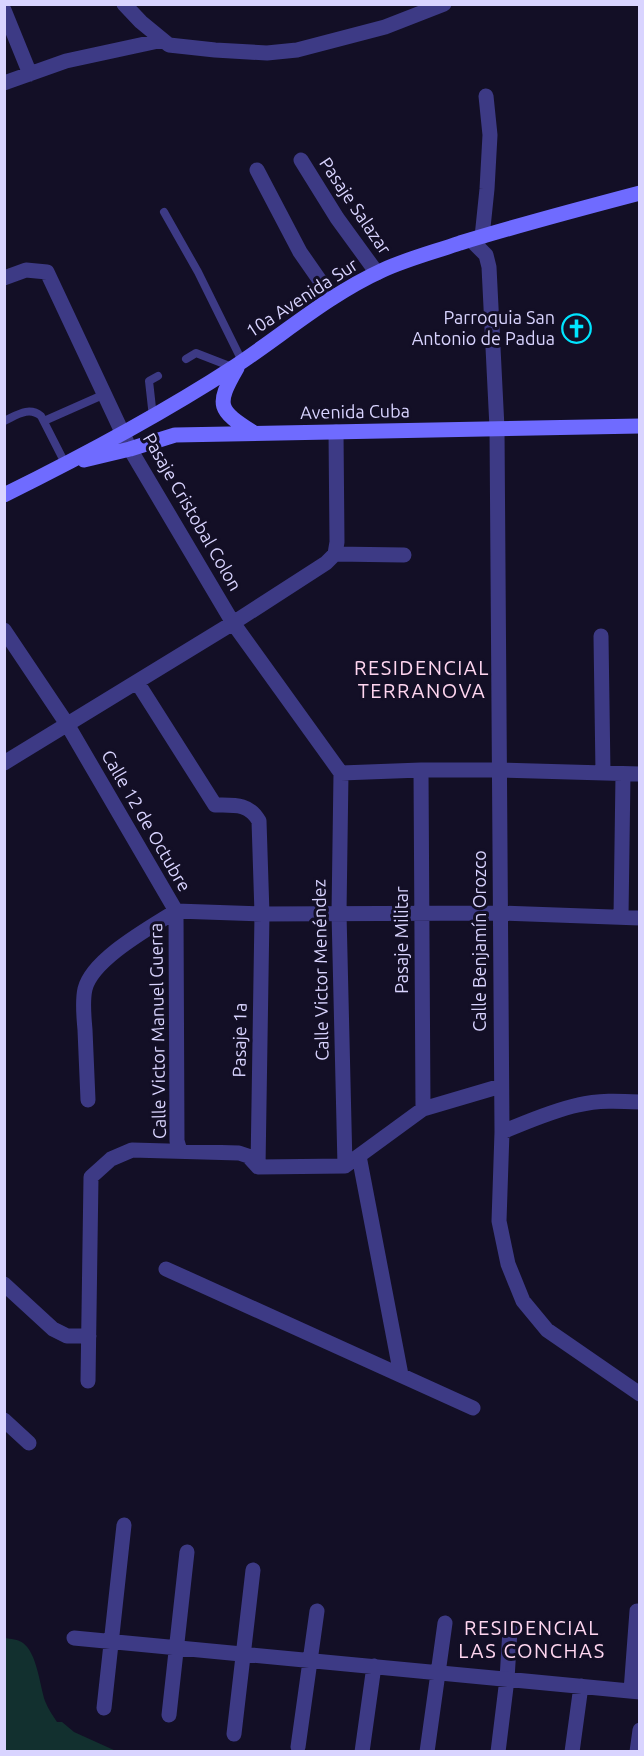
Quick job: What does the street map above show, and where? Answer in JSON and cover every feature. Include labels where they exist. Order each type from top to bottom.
[{"type":"main road","name":"10a Avenida Sur","points":[[71,463],[88,451],[153,417],[239,364],[332,298],[377,273],[422,255],[476,238],[639,193]]},
{"type":"main road","points":[[239,364],[224,391],[224,408],[234,421],[254,433]]},
{"type":"main road","name":"Avenida Cuba","points":[[71,463],[130,449],[175,435],[639,426]]},
{"type":"main road","points":[[4,495],[71,463]]},
{"type":"street","points":[[124,4],[169,45],[267,53],[297,50],[384,27],[444,4]]},
{"type":"street","points":[[4,10],[30,74]]},
{"type":"street","points":[[4,83],[66,61],[163,40]]},
{"type":"street","points":[[476,238],[487,189],[490,135],[486,96]]},
{"type":"street","name":"Pasaje Salazar","points":[[302,160],[337,218],[377,273]]},
{"type":"street","points":[[257,170],[300,252],[332,298]]},
{"type":"street","name":"Calle Benjamín Orozco","points":[[476,238],[486,255],[489,267],[496,428],[502,1132],[499,1221],[508,1264],[523,1300],[547,1329],[639,1394]]},
{"type":"street","name":"Pasaje Cristobal Colon","points":[[4,278],[26,270],[47,272],[130,449],[233,623],[341,773]]},
{"type":"street","points":[[4,763],[233,623],[326,563],[335,554],[337,542],[336,432]]},
{"type":"street","points":[[335,554],[404,555]]},
{"type":"street","name":"Calle 12 de Octubre","points":[[4,630],[67,724],[176,911],[262,914],[499,913],[639,918]]},
{"type":"street","points":[[601,636],[603,773]]},
{"type":"street","name":"Pasaje 1a","points":[[137,682],[215,805],[245,807],[255,813],[259,821],[262,914],[258,1167]]},
{"type":"street","name":"Pasaje Militar","points":[[421,770],[423,1109]]},
{"type":"street","points":[[341,773],[499,770],[639,774]]},
{"type":"street","name":"Calle Victor Menéndez","points":[[341,773],[339,913],[345,1166]]},
{"type":"street","points":[[621,917],[623,774]]},
{"type":"street","points":[[88,1100],[84,1004],[86,987],[92,974],[101,963],[128,942],[176,911]]},
{"type":"street","name":"Calle Victor Manuel Guerra","points":[[176,911],[177,1141],[180,1151]]},
{"type":"street","points":[[88,1381],[91,1177],[111,1159],[132,1150],[180,1151],[239,1154],[248,1156],[258,1167],[345,1166],[423,1109],[501,1086]]},
{"type":"street","points":[[502,1132],[542,1115],[579,1104],[639,1102]]},
{"type":"street","points":[[359,1156],[401,1375]]},
{"type":"street","points":[[166,1269],[473,1408]]},
{"type":"street","points":[[4,1284],[53,1329],[67,1336],[89,1336]]},
{"type":"street","points":[[4,1420],[29,1443]]},
{"type":"street","points":[[104,1708],[124,1525]]},
{"type":"street","points":[[169,1715],[188,1552]]},
{"type":"street","points":[[234,1734],[254,1570]]},
{"type":"street","points":[[298,1748],[317,1611]]},
{"type":"street","points":[[74,1638],[635,1691],[637,1611]]},
{"type":"street","points":[[427,1752],[445,1623]]},
{"type":"street","points":[[498,1752],[507,1679],[510,1630]]},
{"type":"street","points":[[362,1752],[374,1666]]},
{"type":"street","points":[[572,1752],[581,1686]]},
{"type":"street","points":[[637,1752],[639,1730]]},
{"type":"lane","points":[[164,212],[198,272],[239,364]]},
{"type":"lane","points":[[186,359],[196,353],[239,364]]},
{"type":"lane","points":[[153,417],[149,381],[158,376]]},
{"type":"lane","points":[[44,421],[105,394]]},
{"type":"lane","points":[[4,421],[25,411],[36,412],[71,463]]},
{"type":"green space","points":[[4,1638],[23,1643],[32,1654],[45,1701],[57,1722],[62,1722],[74,1732],[116,1751],[5,1751]]},
{"type":"place","name":"Parroquia San Antonio de Padua","points":[[576,328]]},
{"type":"district","name":"RESIDENCIAL TERRANOVA","points":[[422,680]]},
{"type":"district","name":"RESIDENCIAL LAS CONCHAS","points":[[532,1640]]}]
